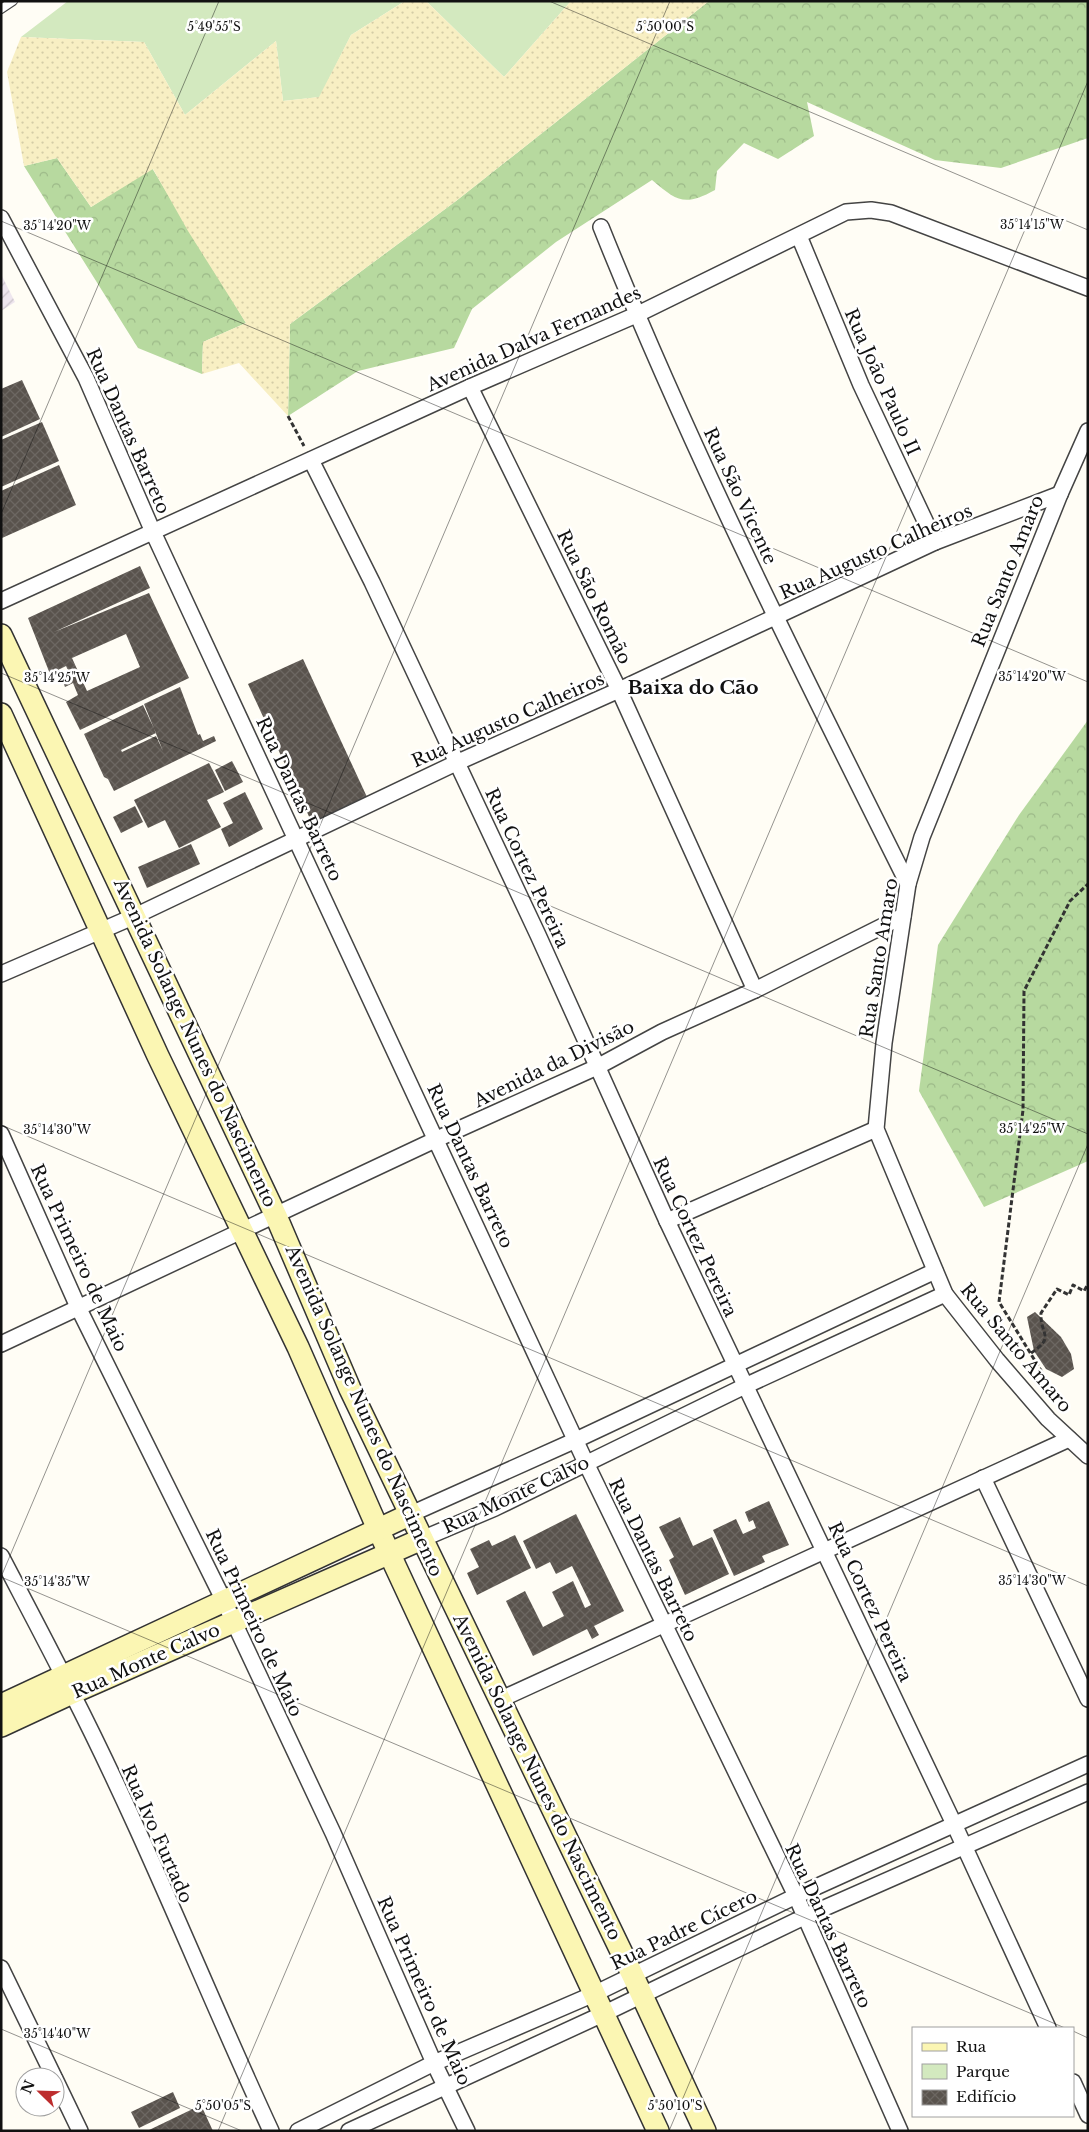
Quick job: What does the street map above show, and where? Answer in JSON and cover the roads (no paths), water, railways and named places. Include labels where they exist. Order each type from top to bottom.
[{"type":"main road","name":"Avenida Solange Nunes do Nascimento","points":[[1,635],[276,1216],[350,1389],[633,1976],[705,2131]]},
{"type":"main road","name":"Avenida Solange Nunes do Nascimento","points":[[1,714],[100,932],[298,1346],[378,1530],[390,1552],[658,2131]]},
{"type":"main road","name":"Rua Monte Calvo","points":[[1,1726],[68,1685],[224,1601],[411,1514]]},
{"type":"main road","name":"Rua Monte Calvo","points":[[1,1705],[68,1685],[233,1623],[422,1539]]},
{"type":"street","name":"Avenida Dalva Fernandes","points":[[1,601],[470,386],[636,315],[846,212],[871,210],[891,213],[1088,288]]},
{"type":"street","name":"Rua Dantas Barreto","points":[[1,218],[86,378],[153,532],[437,1139],[586,1463],[663,1626],[796,1896],[900,2131]]},
{"type":"street","name":"Rua São Vicente","points":[[601,227],[636,315],[776,617],[908,884]]},
{"type":"street","name":"Rua João Paulo II","points":[[799,236],[861,385],[935,542]]},
{"type":"street","name":"Rua São Romão","points":[[470,386],[619,690],[755,990]]},
{"type":"street","name":"Rua Santo Amaro","points":[[1088,431],[1060,494],[922,837],[908,884],[884,1043],[876,1129],[945,1294],[997,1360],[1048,1419],[1088,1456]]},
{"type":"street","name":"Rua Cortez Pereira","points":[[311,460],[372,582],[538,935],[734,1366],[954,1824],[1048,2027]]},
{"type":"street","name":"Rua Augusto Calheiros","points":[[1,974],[135,916],[456,763],[619,690],[935,542],[1060,494]]},
{"type":"street","name":"Avenida da Divisão","points":[[1,1344],[437,1139],[597,1067],[662,1032],[755,990],[903,916]]},
{"type":"street","points":[[667,1221],[876,1129]]},
{"type":"street","name":"Rua Primeiro de Maio","points":[[1,1134],[78,1307],[224,1601],[333,1833],[434,2063],[467,2131]]},
{"type":"street","name":"Rua Monte Calvo","points":[[411,1514],[576,1440],[935,1271]]},
{"type":"street","name":"Rua Monte Calvo","points":[[422,1539],[496,1508],[745,1386],[945,1294]]},
{"type":"street","points":[[499,1700],[1070,1438]]},
{"type":"street","points":[[984,1478],[1088,1700]]},
{"type":"street","name":"Rua Ivo Furtado","points":[[1,1556],[68,1685],[140,1838],[271,2131]]},
{"type":"street","name":"Rua Padre Cícero","points":[[298,2131],[434,2063],[594,1994],[796,1896],[1088,1764]]},
{"type":"street","points":[[349,2131],[642,1996],[804,1917],[1088,1792]]},
{"type":"street","points":[[2,1972],[49,2067]]},
{"type":"street","points":[[1074,2084],[1088,2115]]},
{"type":"street","points":[[65,2100],[80,2131]]},
{"type":"lane","points":[[1,9],[13,1]]},
{"type":"district","name":"Baixa do Cão","points":[[693,687]]}]
